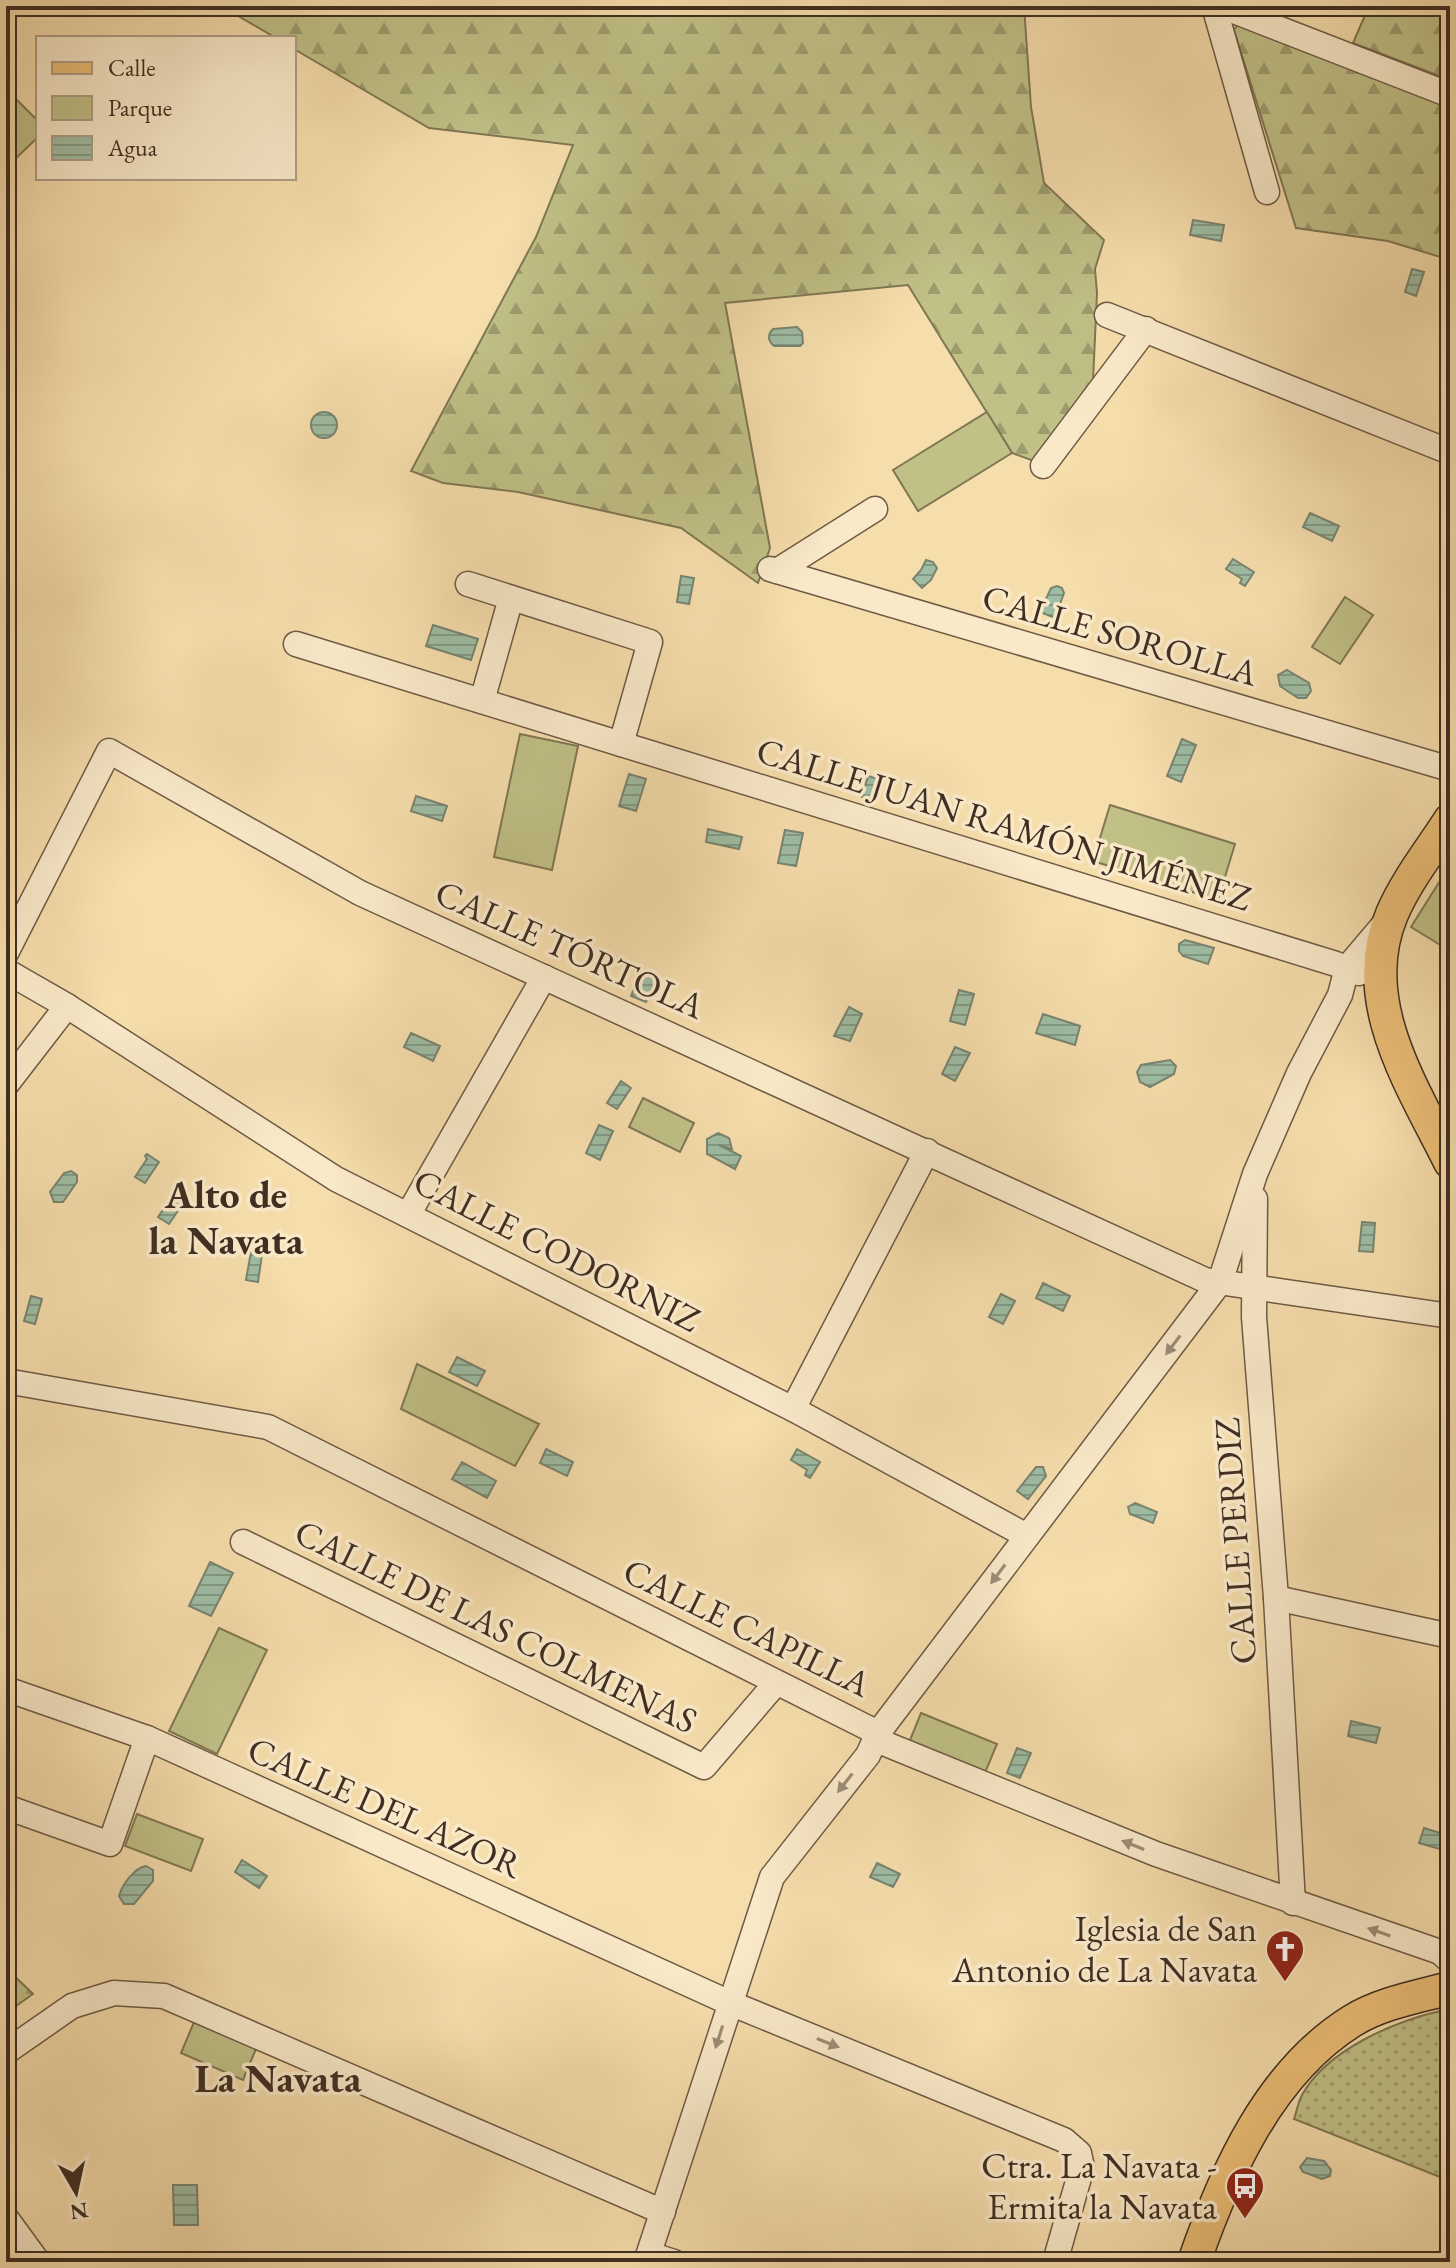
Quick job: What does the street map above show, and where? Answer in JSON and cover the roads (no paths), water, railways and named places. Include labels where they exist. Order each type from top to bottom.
[{"type":"main road","points":[[1450,820],[1402,893],[1368,977],[1397,1056],[1450,1162]]},
{"type":"main road","points":[[1194,2262],[1227,2180],[1251,2134],[1278,2089],[1312,2052],[1352,2021],[1387,2005],[1450,1988]]},
{"type":"street","points":[[1214,6],[1267,192]]},
{"type":"street","points":[[1221,6],[1450,95]]},
{"type":"street","points":[[1107,315],[1450,452]]},
{"type":"street","points":[[1043,466],[1146,329]]},
{"type":"street","name":"CALLE SOROLLA","points":[[875,509],[773,570],[1450,769]]},
{"type":"street","points":[[468,584],[650,642],[621,744]]},
{"type":"street","points":[[482,701],[511,598]]},
{"type":"street","name":"CALLE JUAN RAMÓN JIMÉNEZ","points":[[296,644],[1368,977]]},
{"type":"street","name":"CALLE TÓRTOLA","points":[[6,953],[109,751],[360,893],[1205,1280],[1450,1316]]},
{"type":"street","name":"CALLE CODORNIZ","points":[[6,971],[67,1006],[336,1179],[793,1409],[1027,1536]]},
{"type":"street","points":[[408,1215],[544,977]]},
{"type":"street","points":[[1340,995],[1365,989],[1368,977]]},
{"type":"street","name":"CALLE PERDIZ","points":[[648,2258],[772,1877],[868,1755],[878,1733],[1220,1282],[1255,1174],[1299,1073],[1340,995],[1368,977]]},
{"type":"street","points":[[6,1085],[67,1006]]},
{"type":"street","points":[[793,1409],[927,1151]]},
{"type":"street","name":"CALLE PERDIZ","points":[[1255,1174],[1254,1317],[1276,1598],[1293,1903]]},
{"type":"street","name":"CALLE CAPILLA","points":[[6,1381],[268,1427],[878,1733],[886,1744],[1156,1854],[1440,1952],[1450,1961]]},
{"type":"street","name":"CALLE DE LAS COLMENAS","points":[[243,1542],[704,1767],[776,1683]]},
{"type":"street","points":[[1276,1598],[1450,1636]]},
{"type":"street","name":"CALLE DEL AZOR","points":[[6,1689],[147,1738],[730,2003],[1064,2140],[1079,2153],[1082,2167],[1055,2262]]},
{"type":"street","points":[[6,1807],[110,1844],[147,1738]]},
{"type":"street","points":[[6,2052],[72,2006],[114,1993],[164,1996],[663,2212]]},
{"type":"street","points":[[6,2218],[38,2262]]},
{"type":"street","points":[[648,2258],[674,2262]]},
{"type":"water","points":[[1193,220],[1224,225],[1221,241],[1190,235]]},
{"type":"water","points":[[1412,269],[1424,272],[1416,296],[1405,292]]},
{"type":"water","points":[[797,327],[802,332],[803,343],[800,346],[774,346],[770,342],[773,329]]},
{"type":"water","points":[[324,412],[333,416],[337,425],[333,434],[324,438],[315,434],[311,425],[315,416]]},
{"type":"water","points":[[1310,513],[1339,526],[1332,541],[1303,527]]},
{"type":"water","points":[[1233,559],[1254,572],[1245,586],[1240,583],[1242,579],[1226,569]]},
{"type":"water","points":[[926,560],[933,562],[937,568],[922,588],[913,579]]},
{"type":"water","points":[[681,576],[694,578],[689,604],[677,602]]},
{"type":"water","points":[[1057,586],[1064,593],[1055,618],[1040,612],[1051,588]]},
{"type":"water","points":[[433,625],[478,639],[471,660],[426,646]]},
{"type":"water","points":[[1287,670],[1309,683],[1311,691],[1306,698],[1298,698],[1280,686],[1278,675]]},
{"type":"water","points":[[1182,739],[1196,745],[1181,782],[1167,776]]},
{"type":"water","points":[[629,774],[646,779],[636,811],[619,806]]},
{"type":"water","points":[[868,776],[882,780],[876,801],[862,797]]},
{"type":"water","points":[[416,796],[447,806],[442,821],[411,811]]},
{"type":"water","points":[[708,829],[742,837],[739,849],[706,842]]},
{"type":"water","points":[[785,830],[803,833],[796,866],[778,863]]},
{"type":"water","points":[[1185,940],[1214,948],[1208,964],[1183,956],[1179,944]]},
{"type":"water","points":[[642,969],[658,974],[646,1002],[631,996]]},
{"type":"water","points":[[959,990],[974,994],[965,1025],[950,1021]]},
{"type":"water","points":[[849,1007],[862,1014],[850,1041],[834,1036]]},
{"type":"water","points":[[1043,1014],[1080,1026],[1075,1045],[1036,1033]]},
{"type":"water","points":[[411,1033],[440,1046],[433,1061],[404,1047]]},
{"type":"water","points":[[955,1047],[970,1053],[955,1081],[942,1074]]},
{"type":"water","points":[[1170,1060],[1176,1066],[1174,1074],[1150,1087],[1140,1082],[1137,1072],[1141,1065]]},
{"type":"water","points":[[621,1081],[631,1088],[617,1109],[607,1103]]},
{"type":"water","points":[[599,1125],[613,1131],[600,1160],[586,1153]]},
{"type":"water","points":[[718,1133],[729,1138],[732,1149],[719,1145],[741,1156],[735,1169],[707,1154],[707,1139]]},
{"type":"water","points":[[147,1154],[159,1162],[145,1183],[135,1177]]},
{"type":"water","points":[[71,1171],[77,1175],[77,1182],[63,1202],[54,1202],[50,1192],[64,1173]]},
{"type":"water","points":[[177,1190],[188,1191],[188,1196],[169,1224],[158,1217]]},
{"type":"water","points":[[1362,1222],[1375,1223],[1373,1252],[1359,1251]]},
{"type":"water","points":[[251,1252],[262,1254],[258,1282],[246,1280]]},
{"type":"water","points":[[1043,1283],[1070,1296],[1063,1311],[1036,1298]]},
{"type":"water","points":[[1001,1294],[1015,1301],[1003,1324],[989,1317]]},
{"type":"water","points":[[31,1296],[42,1299],[35,1324],[24,1321]]},
{"type":"water","points":[[457,1357],[485,1371],[477,1386],[449,1372]]},
{"type":"water","points":[[546,1449],[573,1462],[567,1476],[540,1463]]},
{"type":"water","points":[[797,1449],[820,1462],[810,1478],[805,1475],[807,1470],[791,1460]]},
{"type":"water","points":[[462,1462],[496,1481],[487,1498],[452,1479]]},
{"type":"water","points":[[1036,1467],[1043,1467],[1046,1476],[1028,1499],[1017,1491]]},
{"type":"water","points":[[1135,1503],[1157,1512],[1153,1523],[1130,1514],[1128,1507]]},
{"type":"water","points":[[210,1562],[233,1573],[211,1616],[189,1606]]},
{"type":"water","points":[[1351,1721],[1380,1728],[1376,1743],[1348,1736]]},
{"type":"water","points":[[1017,1748],[1031,1753],[1020,1778],[1007,1773]]},
{"type":"water","points":[[1424,1828],[1450,1836],[1450,1852],[1419,1843]]},
{"type":"water","points":[[242,1860],[267,1876],[259,1888],[235,1872]]},
{"type":"water","points":[[877,1863],[900,1874],[893,1887],[870,1877]]},
{"type":"water","points":[[146,1866],[153,1870],[153,1881],[134,1904],[124,1904],[119,1896],[123,1887],[133,1873]]},
{"type":"water","points":[[1307,2158],[1324,2161],[1331,2170],[1330,2176],[1322,2179],[1303,2172],[1300,2167]]},
{"type":"water","points":[[173,2185],[197,2185],[198,2225],[174,2225]]},
{"type":"place","name":"Iglesia de San Antonio de La Navata","points":[[1285,1983]]},
{"type":"place","name":"Ctra. La Navata - Ermita la Navata","points":[[1245,2220]]},
{"type":"district","name":"Alto de la Navata","points":[[226,1217]]},
{"type":"district","name":"La Navata","points":[[278,2078]]}]
